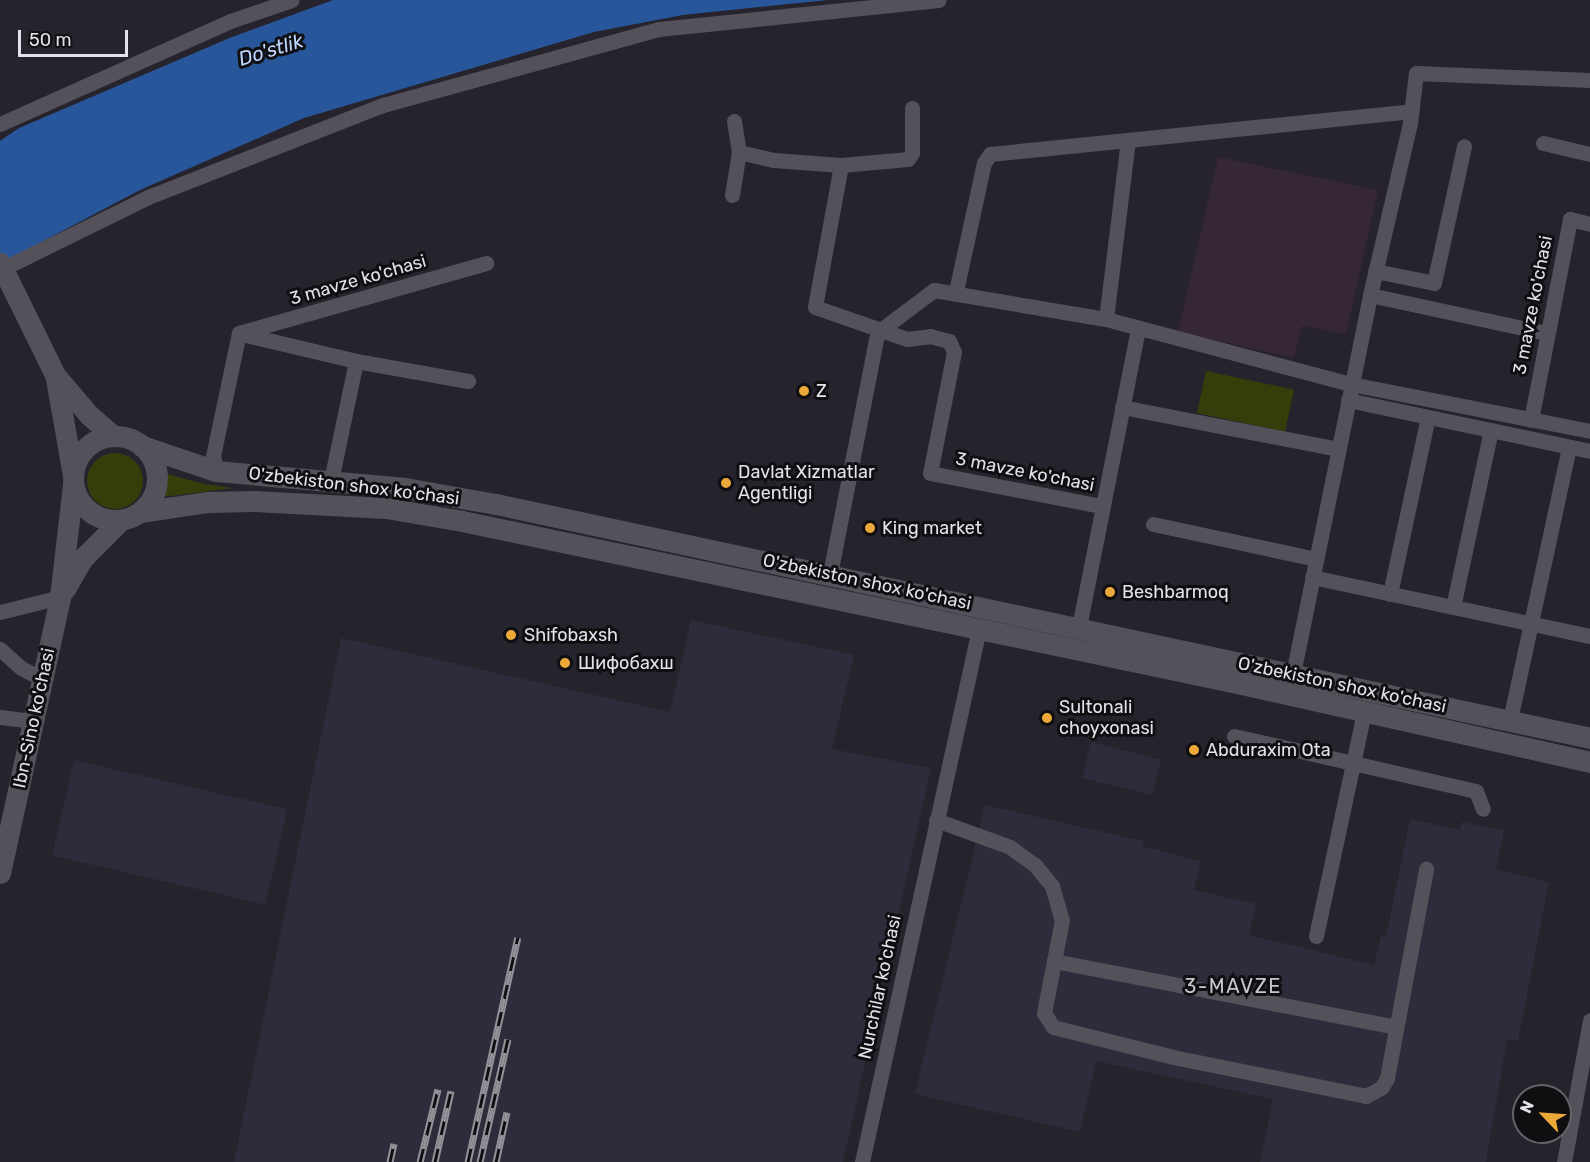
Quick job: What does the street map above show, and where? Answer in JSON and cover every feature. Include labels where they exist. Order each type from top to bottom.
[{"type":"main road","points":[[6,276],[55,375],[89,415],[113,436],[142,446],[156,472],[153,494],[82,559],[60,597]]},
{"type":"main road","points":[[55,375],[73,480],[85,507],[108,520],[131,516]]},
{"type":"main road","points":[[60,597],[73,480],[85,449],[113,436]]},
{"type":"main road","name":"O'zbekiston shox ko'chasi","points":[[142,446],[216,471],[405,488],[496,504],[1590,738]]},
{"type":"main road","name":"O'zbekiston shox ko'chasi","points":[[131,516],[208,502],[386,508],[979,629],[1590,762]]},
{"type":"main road","name":"Ibn-Sino ko'chasi","points":[[0,873],[60,597]]},
{"type":"street","points":[[0,124],[230,21],[292,0]]},
{"type":"street","points":[[6,276],[148,197],[383,105],[659,29],[938,0]]},
{"type":"street","points":[[1293,674],[1351,384],[1412,111],[1416,73],[1590,80]]},
{"type":"street","points":[[740,152],[774,160],[842,165],[908,159],[912,153],[912,108]]},
{"type":"street","points":[[956,291],[987,156],[1412,111]]},
{"type":"street","points":[[732,195],[740,152],[734,121]]},
{"type":"street","points":[[1106,319],[1128,141]]},
{"type":"street","points":[[1543,143],[1590,154]]},
{"type":"street","points":[[1375,271],[1434,283],[1464,146]]},
{"type":"street","name":"3 mavze ko'chasi","points":[[842,165],[814,303],[822,311],[907,339],[930,336],[949,341],[954,352],[930,473],[1102,506]]},
{"type":"street","name":"3 mavze ko'chasi","points":[[1531,420],[1546,333],[1570,219],[1590,224]]},
{"type":"street","name":"3 mavze ko'chasi","points":[[240,333],[486,263]]},
{"type":"street","points":[[830,574],[874,346],[882,329],[928,291],[956,291],[1106,319],[1138,330],[1351,384],[1590,431]]},
{"type":"street","points":[[1370,295],[1546,333]]},
{"type":"street","name":"3 mavze ko'chasi","points":[[1078,627],[1138,330]]},
{"type":"street","points":[[216,471],[213,456],[240,333],[356,361],[468,381]]},
{"type":"street","points":[[331,481],[356,361]]},
{"type":"street","points":[[1348,400],[1590,451]]},
{"type":"street","points":[[1122,407],[1338,449]]},
{"type":"street","points":[[1390,594],[1428,417]]},
{"type":"street","points":[[1453,607],[1491,430]]},
{"type":"street","points":[[1510,720],[1569,447]]},
{"type":"street","points":[[1153,524],[1316,559]]},
{"type":"street","points":[[1312,577],[1590,636]]},
{"type":"street","points":[[0,612],[60,597]]},
{"type":"street","name":"Nurchilar ko'chasi","points":[[862,1162],[979,629]]},
{"type":"street","points":[[0,650],[21,668],[43,679]]},
{"type":"street","points":[[1316,936],[1364,713]]},
{"type":"street","points":[[0,717],[34,721]]},
{"type":"street","points":[[1234,736],[1476,791],[1484,809]]},
{"type":"street","points":[[936,820],[1010,847],[1045,875],[1062,920],[1044,1013],[1046,1022],[1064,1032],[1345,1094],[1366,1096],[1382,1087],[1396,1027],[1426,869]]},
{"type":"street","points":[[1054,961],[1396,1027]]},
{"type":"street","points":[[1564,1162],[1585,1078],[1590,1020]]},
{"type":"shaded area","points":[[1218,157],[1378,190],[1346,334],[1302,326],[1294,358],[1178,332]]},
{"type":"shaded area","points":[[691,620],[854,655],[832,749],[931,768],[843,1162],[234,1162],[341,638],[670,712]]},
{"type":"shaded area","points":[[1091,742],[1161,759],[1152,795],[1082,778]]},
{"type":"shaded area","points":[[74,760],[287,809],[265,905],[52,855]]},
{"type":"shaded area","points":[[985,805],[1143,841],[1142,846],[1201,861],[1194,890],[1256,904],[1249,935],[1374,965],[1381,936],[1386,937],[1410,819],[1460,830],[1462,822],[1504,830],[1496,869],[1549,882],[1518,1041],[1507,1039],[1486,1162],[1260,1162],[1273,1099],[1096,1061],[1080,1132],[915,1094]]},
{"type":"green space","points":[[1206,371],[1294,390],[1285,432],[1197,413]]},
{"type":"green space","points":[[115,453],[126,455],[135,461],[141,470],[143,481],[141,492],[135,501],[126,507],[115,509],[104,507],[95,501],[89,492],[87,481],[89,470],[95,461],[104,455]]},
{"type":"green space","points":[[167,474],[205,484],[233,488],[162,497]]},
{"type":"water","name":"Do'stlik","points":[[333,0],[828,0],[683,15],[594,32],[304,118],[140,190],[0,264],[0,141],[19,128],[232,37]]},
{"type":"railway","points":[[468,1162],[518,937]]},
{"type":"railway","points":[[480,1162],[508,1039]]},
{"type":"railway","points":[[420,1162],[438,1089]]},
{"type":"railway","points":[[435,1162],[451,1091]]},
{"type":"railway","points":[[496,1162],[507,1112]]},
{"type":"railway","points":[[390,1162],[394,1143]]},
{"type":"place","name":"Z","points":[[804,391]]},
{"type":"place","name":"Davlat Xizmatlar Agentligi","points":[[726,483]]},
{"type":"place","name":"King market","points":[[870,528]]},
{"type":"place","name":"Beshbarmoq","points":[[1110,592]]},
{"type":"place","name":"Shifobaxsh","points":[[511,635]]},
{"type":"place","name":"Шифобахш","points":[[565,663]]},
{"type":"place","name":"Sultonali choyxonasi","points":[[1047,718]]},
{"type":"place","name":"Abduraxim Ota","points":[[1194,750]]},
{"type":"district","name":"3-MAVZE","points":[[1233,986]]}]
